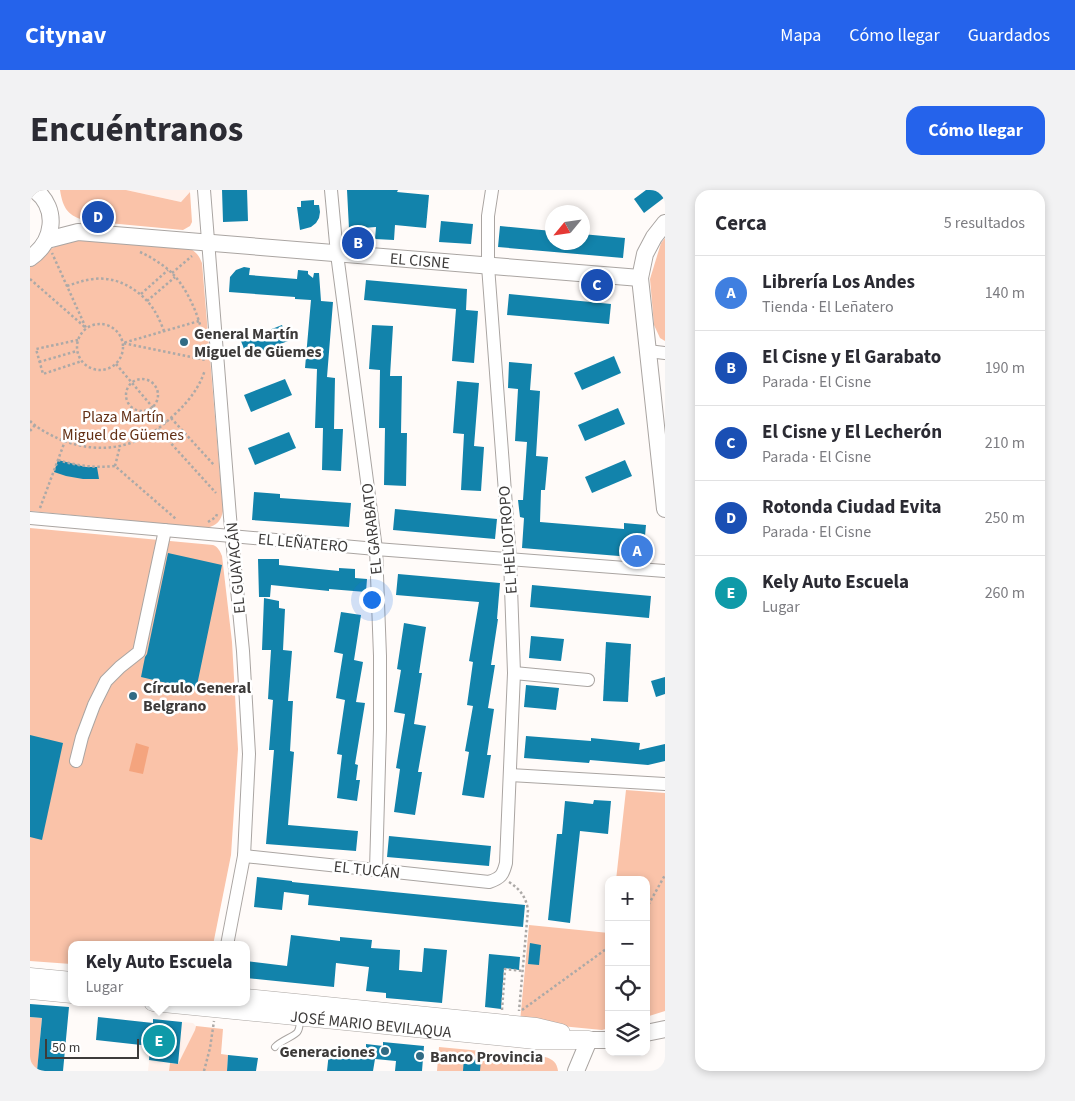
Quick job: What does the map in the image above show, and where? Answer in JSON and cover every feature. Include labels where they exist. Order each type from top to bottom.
[{"type":"main road","points":[[30,977],[68,981]]},
{"type":"main road","points":[[30,990],[68,994]]},
{"type":"main road","name":"JOSÉ MARIO BEVILAQUA","points":[[250,998],[536,1027],[589,1040]]},
{"type":"main road","name":"JOSÉ MARIO BEVILAQUA","points":[[223,1006],[300,1017],[535,1040],[589,1040]]},
{"type":"street","name":"EL GUAYACÁN","points":[[204,190],[243,651],[249,754],[244,856],[228,941]]},
{"type":"street","name":"EL GARABATO","points":[[332,190],[337,254],[376,549],[380,656],[376,870]]},
{"type":"street","name":"EL HELIOTROPO","points":[[492,190],[488,216],[488,266],[510,560],[514,673],[506,863],[504,872],[493,880]]},
{"type":"street","name":"EL CISNE","points":[[44,198],[78,232]]},
{"type":"street","points":[[41,251],[51,227],[44,198]]},
{"type":"street","points":[[665,224],[654,237],[645,254],[640,278],[665,509]]},
{"type":"street","name":"EL CISNE","points":[[41,251],[78,232],[640,278]]},
{"type":"street","points":[[648,351],[665,352]]},
{"type":"street","name":"EL LEÑATERO","points":[[33,512],[166,525],[232,536],[510,560],[665,571]]},
{"type":"street","points":[[76,761],[82,737],[94,705],[106,681],[139,652],[166,525]]},
{"type":"street","points":[[514,673],[588,680]]},
{"type":"street","points":[[510,775],[665,784]]},
{"type":"street","name":"EL TUCÁN","points":[[244,856],[493,880]]},
{"type":"street","points":[[650,1032],[665,1029]]},
{"type":"street","points":[[576,1071],[589,1040]]},
{"type":"street","name":"JOSÉ MARIO BEVILAQUA","points":[[589,1040],[605,1040]]},
{"type":"lane","points":[[275,1047],[299,1030],[300,1017]]},
{"type":"path","points":[[135,250],[156,261],[176,278],[199,321],[202,334]]},
{"type":"path","points":[[41,251],[52,252],[86,328]]},
{"type":"path","points":[[190,253],[195,260]]},
{"type":"path","points":[[172,274],[193,255]]},
{"type":"path","points":[[141,294],[168,270]]},
{"type":"path","points":[[67,286],[96,278],[112,279],[127,285],[141,294],[147,301],[159,318],[164,331]]},
{"type":"path","points":[[147,301],[176,278]]},
{"type":"path","points":[[30,279],[86,328]]},
{"type":"path","points":[[201,312],[204,341]]},
{"type":"path","points":[[123,343],[199,321]]},
{"type":"path","points":[[101,323],[116,329],[123,343],[123,351],[116,364],[110,368],[95,369],[82,362],[78,351],[78,340],[86,328],[93,324],[101,323]]},
{"type":"path","points":[[78,340],[36,350],[43,374],[82,362]]},
{"type":"path","points":[[123,343],[206,360],[207,373]]},
{"type":"path","points":[[39,362],[78,351]]},
{"type":"path","points":[[116,364],[166,423]]},
{"type":"path","points":[[30,421],[51,435],[82,446],[102,448],[136,442],[166,423],[186,404],[202,381],[206,364]]},
{"type":"path","points":[[148,380],[156,387],[158,398],[152,408],[138,411],[130,406],[127,401],[126,391],[132,382],[148,380]]},
{"type":"path","points":[[171,418],[214,465],[213,456]]},
{"type":"path","points":[[30,431],[35,425]]},
{"type":"path","points":[[158,429],[216,493],[215,484]]},
{"type":"path","points":[[33,512],[40,508],[65,441]]},
{"type":"path","points":[[115,466],[120,446]]},
{"type":"path","points":[[58,460],[86,467],[115,466],[177,520],[166,525]]},
{"type":"path","points":[[205,523],[216,517],[217,513]]},
{"type":"path","points":[[650,901],[665,875]]},
{"type":"path","points":[[493,880],[507,881],[516,886],[523,894],[527,903],[528,910],[519,1013],[605,949]]},
{"type":"path","points":[[502,1011],[505,970],[523,971]]},
{"type":"path","points":[[204,1071],[210,1048],[216,1006]]},
{"type":"shaded area","points":[[126,190],[190,190],[190,192],[181,202]]},
{"type":"shaded area","points":[[136,743],[149,747],[143,774],[129,771]]},
{"type":"shaded area","points":[[182,1022],[193,1023],[196,1026],[178,1064],[170,1063],[169,1071],[148,1071],[150,1052],[180,1037]]},
{"type":"green space","points":[[60,190],[126,190],[181,202],[190,192],[192,222],[190,226],[183,230],[87,221],[75,217],[67,211]]},
{"type":"green space","points":[[665,238],[665,341],[660,338],[654,325],[650,279],[661,243]]},
{"type":"green space","name":"Plaza Martín Miguel de Güemes","points":[[82,239],[191,249],[202,263],[223,511],[220,520],[207,528],[30,511],[30,262],[54,247]]},
{"type":"green space","name":"Círculo General Belgrano","points":[[30,528],[213,545],[218,548],[222,556],[232,642],[238,749],[231,855],[214,941],[68,941],[68,964],[30,961]]},
{"type":"green space","points":[[626,790],[665,793],[665,1011],[650,1016],[650,876],[616,876]]},
{"type":"green space","points":[[529,925],[605,933],[605,1029],[520,1022]]},
{"type":"green space","points":[[30,1017],[42,1018],[37,1071],[30,1071]]},
{"type":"green space","points":[[196,1026],[223,1029],[221,1054],[228,1055],[227,1071],[169,1071],[170,1063],[178,1064]]},
{"type":"green space","points":[[439,1047],[545,1057],[554,1062],[558,1071],[437,1071]]},
{"type":"building","points":[[222,190],[247,190],[248,221],[223,222]]},
{"type":"building","points":[[347,190],[398,190],[397,192],[429,195],[426,228],[395,225],[394,240],[375,239],[376,227],[349,229]]},
{"type":"building","points":[[646,190],[665,190],[665,197],[644,213],[634,199]]},
{"type":"building","points":[[314,200],[314,205],[319,205],[319,218],[311,227],[300,230],[297,207],[301,207],[301,201]]},
{"type":"building","points":[[441,221],[473,224],[471,244],[439,242]]},
{"type":"building","points":[[500,226],[545,230],[545,250],[590,250],[590,235],[625,238],[623,258],[498,247]]},
{"type":"building","points":[[244,267],[250,268],[249,275],[297,279],[298,270],[308,271],[308,274],[313,278],[314,273],[319,273],[321,301],[333,302],[327,377],[335,378],[334,429],[343,429],[341,471],[322,470],[323,428],[315,428],[317,369],[305,368],[311,300],[229,292],[230,277],[236,270]]},
{"type":"building","points":[[366,280],[467,289],[466,310],[478,311],[474,363],[452,361],[456,309],[364,300]]},
{"type":"building","points":[[509,294],[611,304],[609,324],[507,315]]},
{"type":"building","points":[[282,325],[288,341],[247,357],[241,341]]},
{"type":"building","points":[[372,325],[393,326],[390,376],[402,376],[401,433],[407,433],[406,486],[384,485],[385,428],[379,428],[380,370],[369,369]]},
{"type":"building","points":[[614,356],[621,373],[582,390],[574,373]]},
{"type":"building","points":[[509,362],[532,364],[530,390],[540,391],[536,456],[548,457],[545,490],[541,490],[540,522],[624,529],[624,523],[646,525],[643,558],[522,548],[524,518],[520,517],[518,500],[523,500],[527,442],[515,441],[518,389],[508,388]]},
{"type":"building","points":[[285,379],[292,395],[251,412],[244,395]]},
{"type":"building","points":[[457,381],[479,383],[474,446],[484,447],[481,491],[461,490],[464,434],[453,433]]},
{"type":"building","points":[[618,408],[625,424],[585,441],[578,425]]},
{"type":"building","points":[[289,432],[296,448],[255,465],[248,448]]},
{"type":"building","points":[[58,460],[86,467],[97,467],[99,479],[83,479],[54,472]]},
{"type":"building","points":[[625,460],[632,476],[592,493],[585,477]]},
{"type":"building","points":[[254,492],[280,494],[280,498],[351,503],[349,527],[252,520]]},
{"type":"building","points":[[395,509],[497,519],[495,539],[393,530]]},
{"type":"building","points":[[168,553],[222,565],[196,690],[141,677]]},
{"type":"building","points":[[258,559],[279,559],[279,565],[339,571],[339,568],[355,569],[355,578],[367,579],[366,592],[329,589],[329,591],[271,585],[270,597],[259,597]]},
{"type":"building","points":[[398,574],[500,583],[498,619],[491,665],[495,665],[488,708],[494,709],[487,755],[491,755],[484,798],[462,795],[469,752],[465,751],[473,706],[467,705],[473,662],[469,661],[479,602],[396,595]]},
{"type":"building","points":[[532,585],[651,596],[649,618],[530,607]]},
{"type":"building","points":[[264,598],[279,601],[279,608],[285,609],[283,650],[292,651],[288,701],[293,701],[290,751],[294,752],[288,825],[358,831],[356,851],[266,844],[274,750],[269,750],[273,700],[268,699],[271,650],[262,650]]},
{"type":"building","points":[[341,612],[361,615],[354,660],[363,662],[356,702],[365,703],[355,764],[358,765],[356,780],[360,780],[357,801],[337,798],[342,755],[337,754],[345,700],[336,698],[343,654],[334,652]]},
{"type":"building","points":[[404,623],[426,627],[419,673],[422,673],[414,724],[426,726],[418,772],[422,772],[415,815],[394,812],[400,769],[396,768],[405,714],[394,712],[401,670],[397,669]]},
{"type":"building","points":[[531,636],[564,639],[561,661],[529,658]]},
{"type":"building","points":[[606,642],[631,644],[628,702],[603,701]]},
{"type":"building","points":[[665,677],[665,694],[656,697],[651,681]]},
{"type":"building","points":[[526,685],[559,688],[556,710],[524,707]]},
{"type":"building","points":[[30,735],[63,743],[42,840],[30,837]]},
{"type":"building","points":[[526,736],[591,741],[591,738],[640,743],[639,750],[665,744],[665,761],[648,765],[590,760],[589,763],[524,758]]},
{"type":"building","points":[[594,800],[611,801],[608,834],[580,831],[570,923],[548,920],[557,834],[562,834],[565,801],[593,804]]},
{"type":"building","points":[[389,836],[491,846],[489,866],[387,857]]},
{"type":"building","points":[[257,877],[525,905],[523,927],[308,905],[309,895],[284,892],[282,910],[254,907]]},
{"type":"building","points":[[291,935],[340,941],[340,937],[372,940],[371,948],[400,950],[399,970],[422,972],[424,948],[447,950],[442,1003],[386,998],[386,993],[366,991],[369,967],[336,963],[334,987],[250,978],[250,961],[287,966]]},
{"type":"building","points":[[530,943],[541,945],[539,965],[528,964]]},
{"type":"building","points":[[489,954],[520,957],[519,970],[504,968],[501,1009],[485,1007]]},
{"type":"building","points":[[30,1004],[69,1007],[63,1071],[37,1071],[42,1018],[30,1017]]},
{"type":"building","points":[[98,1017],[153,1023],[153,1019],[182,1022],[178,1064],[149,1060],[150,1046],[96,1040]]},
{"type":"building","points":[[383,1042],[424,1046],[422,1071],[395,1071],[396,1061],[375,1059],[373,1071],[327,1071],[329,1052],[354,1056],[355,1050],[366,1051],[366,1044],[383,1046]]},
{"type":"building","points":[[228,1055],[258,1058],[256,1071],[227,1071]]},
{"type":"building","points":[[464,1058],[481,1060],[480,1071],[463,1071]]},
{"type":"place","name":"Rotonda Ciudad Evita","points":[[98,217]]},
{"type":"place","name":"El Cisne y El Garabato","points":[[358,243]]},
{"type":"place","name":"El Cisne y El Lecherón","points":[[597,285]]},
{"type":"place","name":"General Martín Miguel de Güemes","points":[[184,342]]},
{"type":"place","name":"Librería Los Andes","points":[[637,551]]},
{"type":"place","name":"Círculo General Belgrano","points":[[133,696]]},
{"type":"place","name":"Kely Auto Escuela","points":[[159,1041]]},
{"type":"place","name":"Generaciones","points":[[385,1051]]},
{"type":"place","name":"Banco Provincia","points":[[420,1056]]}]
